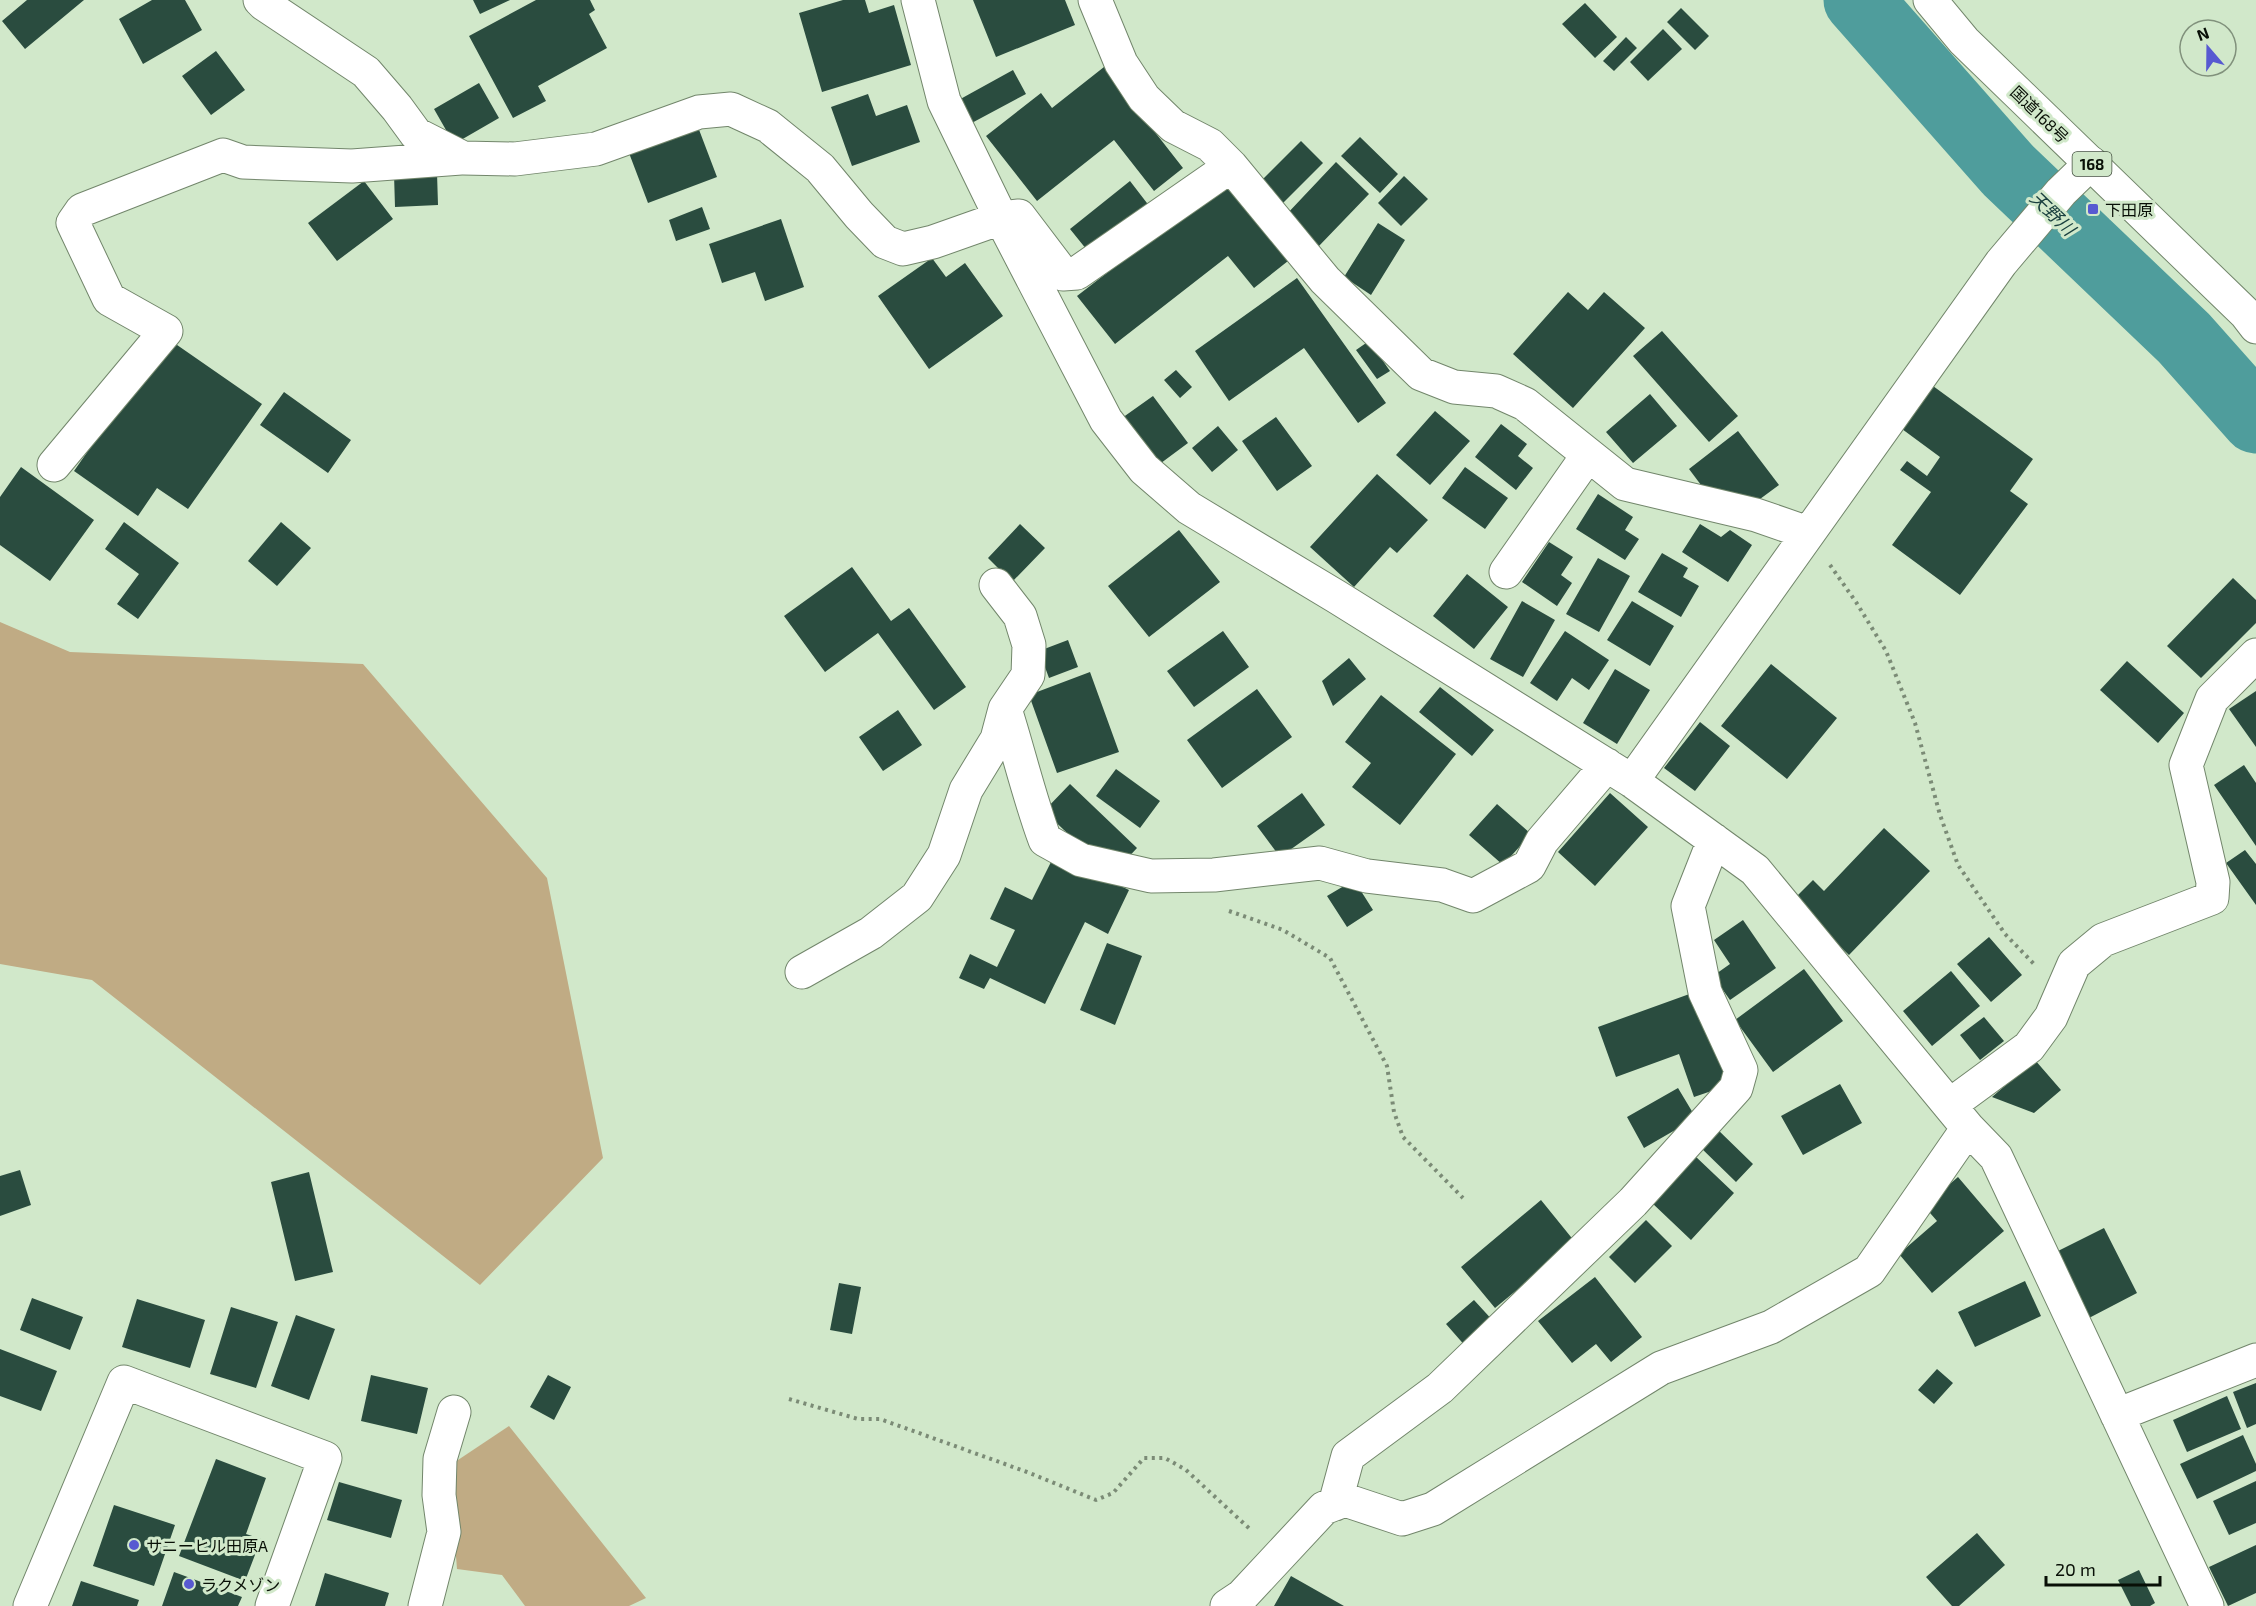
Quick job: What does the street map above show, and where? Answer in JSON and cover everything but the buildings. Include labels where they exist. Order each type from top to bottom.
[{"type":"main road","points":[[260,0],[366,72],[416,134],[463,158]]},
{"type":"main road","points":[[918,0],[944,101],[1001,218],[1106,420],[1144,469],[1189,508],[1620,773],[1755,870],[1959,1116],[1996,1157],[2207,1606]]},
{"type":"main road","points":[[1095,0],[1122,63],[1144,98],[1173,126],[1210,145],[1231,166],[1324,280],[1421,374],[1454,387],[1496,391],[1525,404],[1625,484],[1756,515],[1808,533]]},
{"type":"main road","name":"国道168号","points":[[1930,0],[1964,41],[2253,317]]},
{"type":"main road","points":[[54,465],[165,331],[109,299],[73,223],[82,210],[223,155],[243,162],[352,166],[463,158],[515,159],[596,149],[699,112],[731,109],[768,126],[820,168],[885,242],[903,249],[933,242],[1001,218],[1019,216],[1062,274],[1077,273],[1231,166]]},
{"type":"main road","points":[[1005,709],[1017,745],[1029,797],[1044,840],[1081,860],[1151,876],[1214,875],[1320,863],[1367,876],[1442,885],[1473,896],[1529,866],[1542,841],[1620,773],[1808,533],[2001,263],[2061,192],[2091,163]]},
{"type":"main road","points":[[1506,572],[1588,455]]},
{"type":"main road","points":[[802,972],[871,933],[917,897],[944,855],[966,790],[997,739],[1005,709],[1028,675],[1029,645],[1020,616],[996,585]]},
{"type":"main road","points":[[1227,1606],[1242,1596],[1324,1508],[1345,1500],[1402,1519],[1433,1509],[1661,1368],[1771,1327],[1869,1271],[1959,1116],[2029,1047],[2051,1017],[2074,964],[2103,940],[2212,898],[2213,882],[2186,765],[2212,699],[2256,655]]},
{"type":"main road","points":[[1335,1504],[1348,1456],[1440,1388],[1633,1202],[1736,1088],[1740,1070],[1705,992],[1688,906],[1713,840]]},
{"type":"main road","points":[[2117,1415],[2256,1360]]},
{"type":"main road","points":[[30,1606],[124,1382],[325,1458],[272,1606]]},
{"type":"main road","points":[[425,1606],[444,1532],[439,1496],[440,1459],[454,1412]]},
{"type":"path","points":[[1808,533],[1856,602],[1886,651],[1915,723],[1940,815],[1958,865],[2005,934],[2062,993]]},
{"type":"path","points":[[1220,910],[1283,930],[1330,958],[1388,1065],[1394,1112],[1403,1137],[1463,1198]]},
{"type":"path","points":[[789,1399],[858,1419],[880,1419],[1096,1500],[1113,1493],[1144,1458],[1165,1458],[1186,1470],[1279,1556]]},
{"type":"shaded area","points":[[0,622],[70,652],[363,664],[547,878],[603,1158],[480,1285],[92,980],[0,964]]},
{"type":"shaded area","points":[[509,1426],[646,1598],[629,1606],[525,1606],[502,1575],[457,1569],[449,1466]]},
{"type":"waterway","name":"天野川","points":[[1858,0],[2008,170],[2184,338],[2256,419]]},
{"type":"place","name":"下田原","points":[[2093,209]]},
{"type":"place","name":"サニーヒル田原A","points":[[134,1545]]},
{"type":"place","name":"ラクメゾン","points":[[189,1584]]}]
